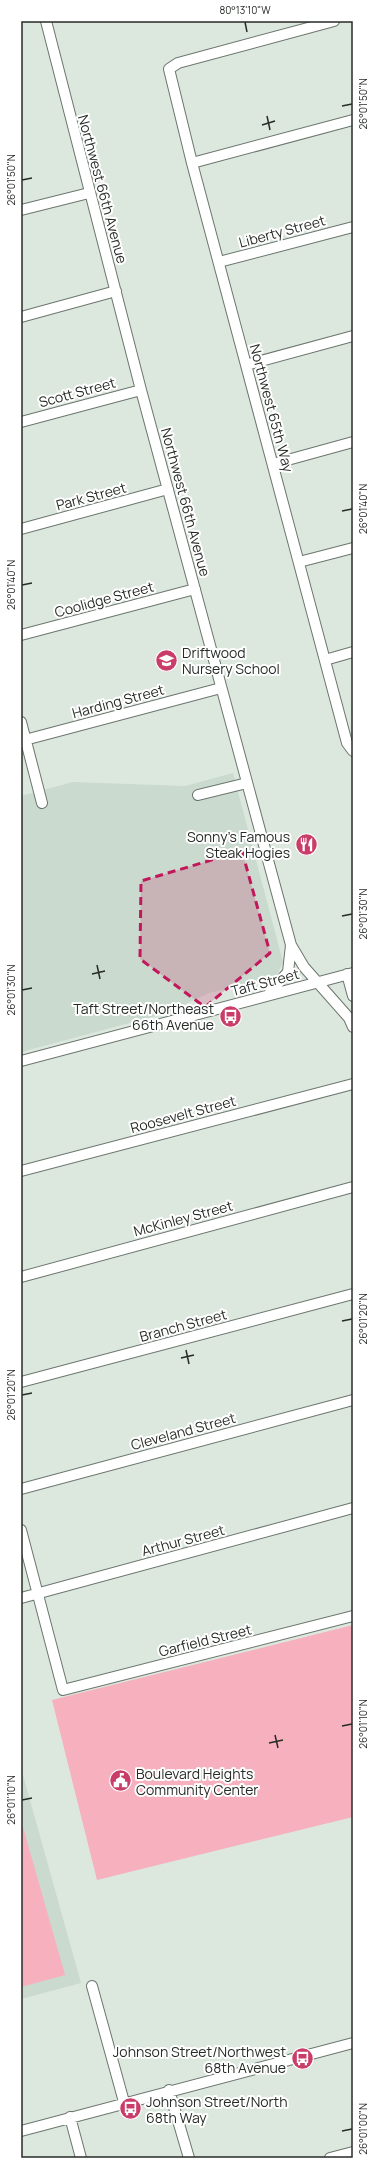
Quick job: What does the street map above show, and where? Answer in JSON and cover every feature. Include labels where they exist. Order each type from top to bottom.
[{"type":"street","name":"Northwest 66th Avenue","points":[[46,21],[89,193],[141,390],[291,945],[304,967],[316,983],[349,1018],[353,1026]]},
{"type":"street","name":"Northwest 65th Way","points":[[334,21],[178,63],[169,69],[192,163],[347,744],[353,751]]},
{"type":"street","points":[[192,163],[353,120]]},
{"type":"street","points":[[21,210],[89,193]]},
{"type":"street","name":"Liberty Street","points":[[219,262],[353,227]]},
{"type":"street","points":[[21,317],[116,291]]},
{"type":"street","points":[[246,365],[353,336]]},
{"type":"street","name":"Scott Street","points":[[21,422],[141,390]]},
{"type":"street","points":[[272,464],[353,442]]},
{"type":"street","name":"Park Street","points":[[21,529],[168,489]]},
{"type":"street","points":[[299,562],[353,548]]},
{"type":"street","name":"Coolidge Street","points":[[21,635],[195,589]]},
{"type":"street","points":[[325,660],[353,652]]},
{"type":"street","name":"Harding Street","points":[[23,740],[221,688]]},
{"type":"street","points":[[21,722],[23,740],[42,803]]},
{"type":"street","points":[[198,795],[247,783]]},
{"type":"street","points":[[267,996],[288,972],[291,945]]},
{"type":"street","points":[[350,974],[353,996]]},
{"type":"street","name":"Taft Street","points":[[21,1061],[350,974]]},
{"type":"street","name":"Roosevelt Street","points":[[21,1171],[353,1084]]},
{"type":"street","name":"McKinley Street","points":[[21,1277],[353,1187]]},
{"type":"street","name":"Branch Street","points":[[21,1382],[353,1294]]},
{"type":"street","name":"Cleveland Street","points":[[21,1489],[353,1400]]},
{"type":"street","name":"Arthur Street","points":[[21,1598],[353,1508]]},
{"type":"street","points":[[21,1530],[38,1594]]},
{"type":"street","name":"Garfield Street","points":[[38,1594],[63,1690],[353,1616]]},
{"type":"street","points":[[92,1986],[124,2102]]},
{"type":"street","points":[[21,2131],[169,2090],[353,2043]]},
{"type":"street","points":[[169,2090],[189,2158]]},
{"type":"street","points":[[70,2117],[81,2158]]},
{"type":"street","points":[[330,2158],[353,2152]]},
{"type":"highlighted area","points":[[242,851],[270,953],[205,1007],[140,959],[141,881]]},
{"type":"shaded area","points":[[233,773],[283,962],[276,977],[209,993],[167,1013],[21,1052],[21,796],[73,782],[185,786]]},
{"type":"shaded area","points":[[353,1625],[353,1817],[97,1880],[52,1700]]},
{"type":"shaded area","points":[[21,1768],[81,1983],[21,1999]]},
{"type":"shaded area","points":[[23,1827],[65,1975],[21,1987],[21,1828]]},
{"type":"place","name":"Driftwood Nursery School","points":[[167,660]]},
{"type":"place","name":"Sonny's Famous Steak Hogies","points":[[306,844]]},
{"type":"place","name":"Taft Street/Northeast 66th Avenue","points":[[230,1016]]},
{"type":"place","name":"Boulevard Heights Community Center","points":[[121,1781]]},
{"type":"place","name":"Johnson Street/Northwest 68th Avenue","points":[[302,2059]]},
{"type":"place","name":"Johnson Street/North 68th Way","points":[[131,2109]]}]
